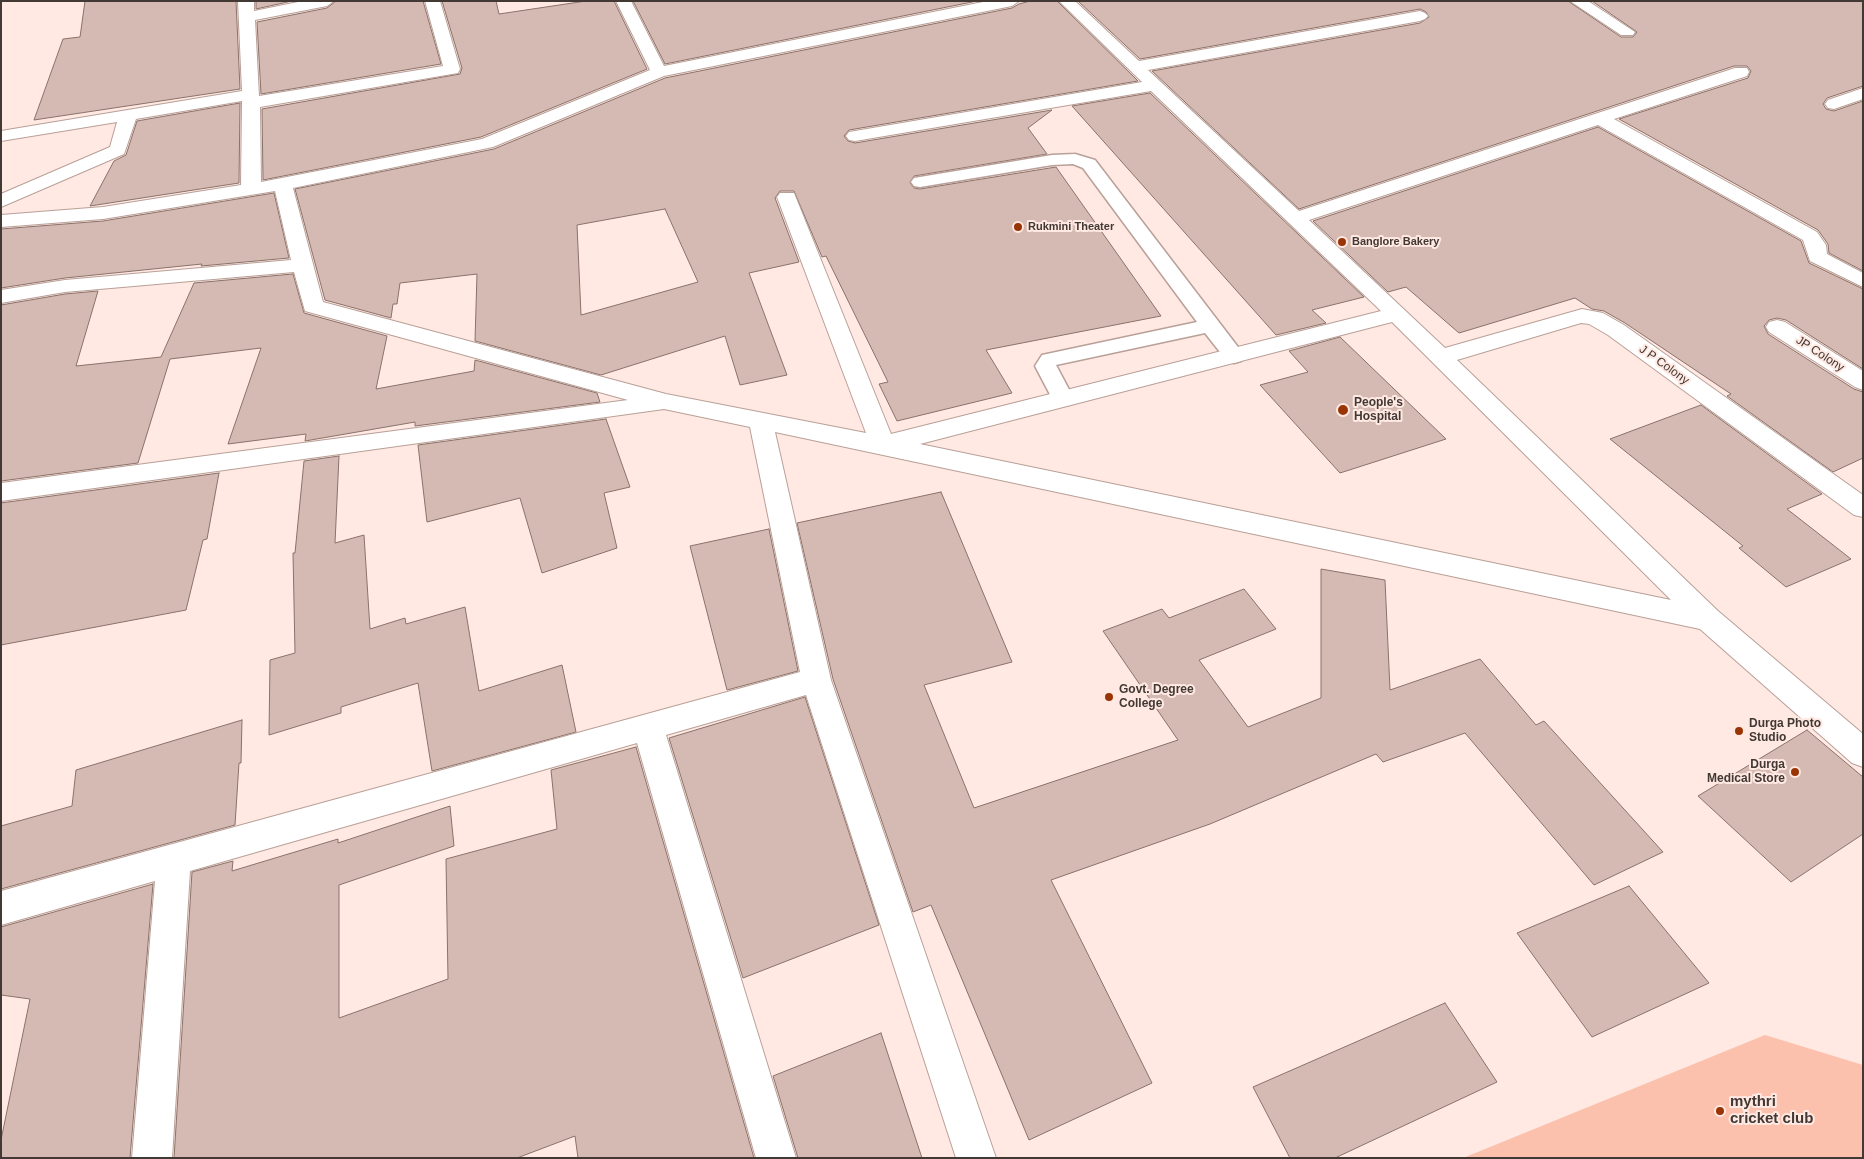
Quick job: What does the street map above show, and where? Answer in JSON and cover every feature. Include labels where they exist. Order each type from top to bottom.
[{"type":"street","points":[[251,189],[251,99],[246,9],[327,1]]},
{"type":"street","points":[[1,136],[452,69],[432,1]]},
{"type":"street","points":[[623,1],[659,72]]},
{"type":"street","points":[[1,221],[103,213],[283,184],[487,143],[659,72],[1012,1]]},
{"type":"street","points":[[1066,1],[1397,314],[1708,619],[1863,753]]},
{"type":"street","points":[[1577,1],[1627,32]]},
{"type":"street","points":[[1135,67],[1420,16]]},
{"type":"street","points":[[1296,218],[1741,72]]},
{"type":"street","points":[[855,136],[1154,85]]},
{"type":"street","points":[[1834,104],[1863,93]]},
{"type":"street","points":[[1,201],[118,150],[128,116]]},
{"type":"street","points":[[1599,118],[1810,236],[1816,245],[1817,256],[1863,281]]},
{"type":"street","points":[[283,184],[313,306],[666,402],[883,445],[1708,619]]},
{"type":"street","points":[[787,197],[883,445]]},
{"type":"street","points":[[1,297],[65,286],[304,265]]},
{"type":"street","points":[[883,445],[1397,314]]},
{"type":"street","name":"J P Colony","points":[[1440,357],[1574,318],[1582,316],[1595,318],[1624,336],[1863,508]]},
{"type":"street","name":"JP Colony","points":[[1777,327],[1863,382]]},
{"type":"street","points":[[1,492],[666,402]]},
{"type":"street","points":[[761,421],[816,680],[976,1158]]},
{"type":"street","points":[[1,908],[816,680]]},
{"type":"street","points":[[1828,723],[1863,734]]},
{"type":"street","points":[[648,726],[776,1158]]},
{"type":"street","points":[[152,1158],[174,859]]},
{"type":"lane","points":[[920,182],[1052,160],[1075,159],[1089,164],[1234,356]]},
{"type":"lane","points":[[1063,399],[1045,366],[1049,360],[1210,326]]},
{"type":"shaded area","name":"mythri cricket club","points":[[1765,1035],[1863,1065],[1863,1158],[1463,1158]]},
{"type":"building","points":[[85,1],[236,1],[240,89],[34,120],[63,39],[80,37]]},
{"type":"building","points":[[256,1],[292,1],[256,9]]},
{"type":"building","points":[[336,1],[423,1],[441,64],[261,94],[257,22],[327,8]]},
{"type":"building","points":[[442,1],[496,1],[499,14],[586,1],[614,1],[647,69],[481,137],[263,180],[262,109],[460,74],[462,68]]},
{"type":"building","points":[[633,1],[977,1],[665,64]]},
{"type":"building","points":[[1030,1],[1057,1],[1138,81],[849,130],[844,136],[848,141],[855,143],[1052,110],[1028,128],[1047,154],[914,176],[910,183],[914,188],[920,189],[1056,167],[1161,316],[986,350],[1012,393],[897,421],[879,384],[888,382],[826,256],[822,257],[794,191],[780,191],[775,198],[799,262],[749,273],[787,375],[740,385],[725,336],[601,375],[475,341],[477,274],[400,283],[397,304],[393,304],[391,318],[325,300],[295,189],[494,149],[665,78],[1012,8]],"holes":[[[665,209],[698,282],[581,315],[577,225]]]},
{"type":"building","points":[[1078,1],[1568,1],[1621,37],[1633,37],[1637,32],[1592,1],[1863,1],[1863,86],[1827,98],[1823,104],[1826,109],[1834,111],[1863,101],[1863,271],[1829,253],[1828,244],[1818,230],[1619,119],[1748,78],[1751,71],[1747,66],[1734,66],[1299,209],[1152,71],[1420,23],[1429,17],[1426,12],[1420,9],[1140,59]]},
{"type":"building","points":[[1150,93],[1364,297],[1312,310],[1326,323],[1276,335],[1072,106]]},
{"type":"building","points":[[240,103],[239,183],[90,206],[114,161],[126,155],[137,121]]},
{"type":"building","points":[[1598,127],[1801,241],[1809,263],[1863,289],[1863,369],[1786,320],[1777,318],[1769,320],[1764,326],[1768,334],[1854,389],[1863,392],[1863,458],[1833,472],[1727,396],[1731,394],[1625,323],[1604,311],[1592,309],[1575,298],[1459,333],[1406,287],[1388,292],[1313,221]]},
{"type":"building","points":[[274,193],[289,258],[201,266],[202,264],[65,278],[1,288],[1,229],[103,221]]},
{"type":"building","points":[[293,274],[304,313],[387,336],[376,389],[474,371],[475,360],[597,393],[600,402],[415,426],[415,422],[305,441],[306,434],[228,444],[261,348],[170,359],[138,463],[1,481],[1,305],[65,294],[98,291],[76,366],[161,357],[194,283]]},
{"type":"building","points":[[1340,337],[1446,439],[1340,473],[1260,385],[1308,372],[1289,351]]},
{"type":"building","points":[[1701,405],[1822,494],[1787,509],[1851,559],[1786,587],[1739,548],[1743,546],[1610,439]]},
{"type":"building","points":[[606,419],[630,487],[604,493],[617,548],[542,573],[520,498],[427,522],[418,445]]},
{"type":"building","points":[[339,456],[335,543],[364,535],[370,629],[405,618],[406,624],[465,607],[479,691],[562,665],[576,732],[432,771],[418,683],[341,707],[341,713],[269,735],[270,660],[295,653],[293,553],[295,553],[304,461]]},
{"type":"building","points":[[219,473],[207,539],[203,540],[186,610],[1,645],[1,503]]},
{"type":"building","points":[[941,492],[1012,662],[924,685],[974,808],[1178,740],[1103,631],[1162,609],[1169,618],[1244,589],[1276,629],[1199,660],[1248,727],[1321,698],[1321,569],[1385,580],[1390,690],[1480,659],[1536,725],[1544,721],[1663,852],[1594,885],[1465,733],[1383,762],[1376,754],[1210,824],[1051,880],[1152,1083],[1029,1140],[931,905],[913,912],[833,679],[797,523]]},
{"type":"building","points":[[769,529],[798,671],[727,690],[690,546]]},
{"type":"building","points":[[805,697],[879,925],[743,978],[669,738]]},
{"type":"building","points":[[242,720],[241,763],[239,763],[235,825],[1,889],[1,826],[72,806],[76,770]]},
{"type":"building","points":[[1807,730],[1863,777],[1863,834],[1791,882],[1698,796]]},
{"type":"building","points":[[636,747],[754,1158],[578,1158],[575,1136],[517,1158],[174,1158],[192,872],[233,861],[232,871],[338,839],[338,843],[450,806],[454,846],[339,885],[339,1018],[448,979],[446,859],[557,829],[551,770]]},
{"type":"building","points":[[153,884],[130,1158],[1,1158],[1,1140],[30,999],[1,995],[1,927]]},
{"type":"building","points":[[1629,886],[1709,983],[1592,1037],[1517,933]]},
{"type":"building","points":[[1445,1003],[1497,1082],[1335,1158],[1290,1158],[1253,1087]]},
{"type":"building","points":[[881,1033],[922,1158],[798,1158],[773,1076]]},
{"type":"place","name":"Rukmini Theater","points":[[1018,227]]},
{"type":"place","name":"Banglore Bakery","points":[[1342,242]]},
{"type":"place","name":"People's Hospital","points":[[1343,410]]},
{"type":"place","name":"Govt. Degree College","points":[[1109,697]]},
{"type":"place","name":"Durga Photo Studio","points":[[1739,731]]},
{"type":"place","name":"Durga Medical Store","points":[[1795,772]]},
{"type":"place","name":"mythri cricket club","points":[[1720,1111]]}]
